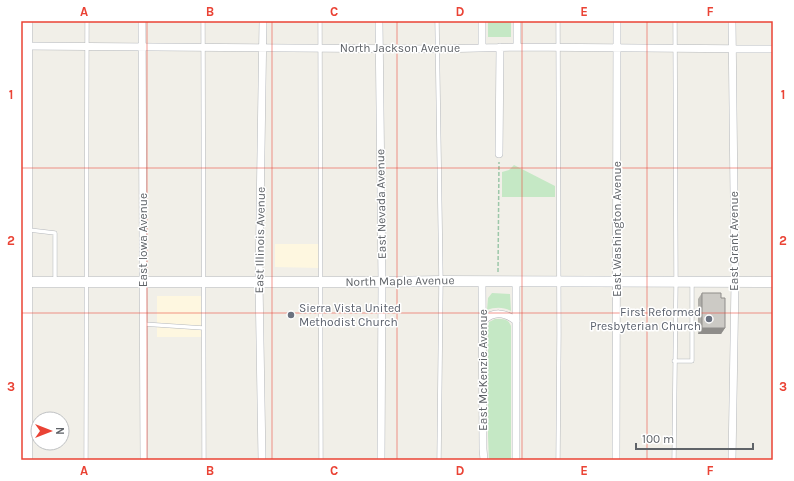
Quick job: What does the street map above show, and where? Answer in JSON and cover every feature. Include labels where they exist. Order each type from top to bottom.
[{"type":"main road","points":[[27,21],[24,46],[24,413],[27,460]]},
{"type":"main road","name":"North Maple Avenue","points":[[24,282],[773,282]]},
{"type":"street","name":"East Iowa Avenue","points":[[142,21],[144,460]]},
{"type":"street","name":"East Illinois Avenue","points":[[262,460],[259,281],[263,21]]},
{"type":"street","name":"East Nevada Avenue","points":[[379,21],[382,282],[381,460]]},
{"type":"street","points":[[482,21],[482,48]]},
{"type":"street","points":[[517,21],[517,47]]},
{"type":"street","name":"East Washington Avenue","points":[[616,460],[617,21]]},
{"type":"street","name":"East Grant Avenue","points":[[732,21],[735,282],[732,460]]},
{"type":"street","name":"North Jackson Avenue","points":[[24,46],[437,49],[500,47],[773,49]]},
{"type":"street","points":[[499,154],[500,47]]},
{"type":"street","name":"East McKenzie Avenue","points":[[482,281],[484,460]]},
{"type":"street","points":[[516,281],[516,460]]},
{"type":"street","points":[[483,321],[487,317],[494,314],[504,314],[510,316],[516,321]]},
{"type":"street","points":[[21,460],[27,460]]},
{"type":"lane","points":[[86,460],[87,21]]},
{"type":"lane","points":[[203,21],[204,460]]},
{"type":"lane","points":[[320,21],[322,460]]},
{"type":"lane","points":[[437,21],[440,281],[439,460]]},
{"type":"lane","points":[[558,21],[558,460]]},
{"type":"lane","points":[[674,460],[676,282],[675,21]]},
{"type":"lane","points":[[24,229],[55,233],[55,282]]},
{"type":"lane","points":[[674,361],[692,361],[692,282]]},
{"type":"lane","points":[[143,324],[203,328]]},
{"type":"path","points":[[498,281],[499,154]]},
{"type":"shaded area","points":[[275,244],[319,244],[319,268],[275,267]]},
{"type":"shaded area","points":[[157,296],[201,296],[201,337],[157,337]]},
{"type":"green space","points":[[488,21],[511,21],[511,37],[488,37]]},
{"type":"green space","points":[[514,165],[555,186],[555,197],[502,197],[502,172],[509,170]]},
{"type":"green space","points":[[492,293],[510,294],[511,311],[499,308],[487,310],[488,298]]},
{"type":"green space","points":[[495,319],[507,320],[511,326],[511,460],[489,460],[488,326],[489,322]]},
{"type":"building","name":"First Reformed Presbyterian Church","points":[[702,293],[721,293],[721,298],[725,298],[725,328],[702,328]]},
{"type":"place","name":"Sierra Vista United Methodist Church","points":[[291,315]]},
{"type":"place","name":"First Reformed Presbyterian Church","points":[[709,319]]}]
